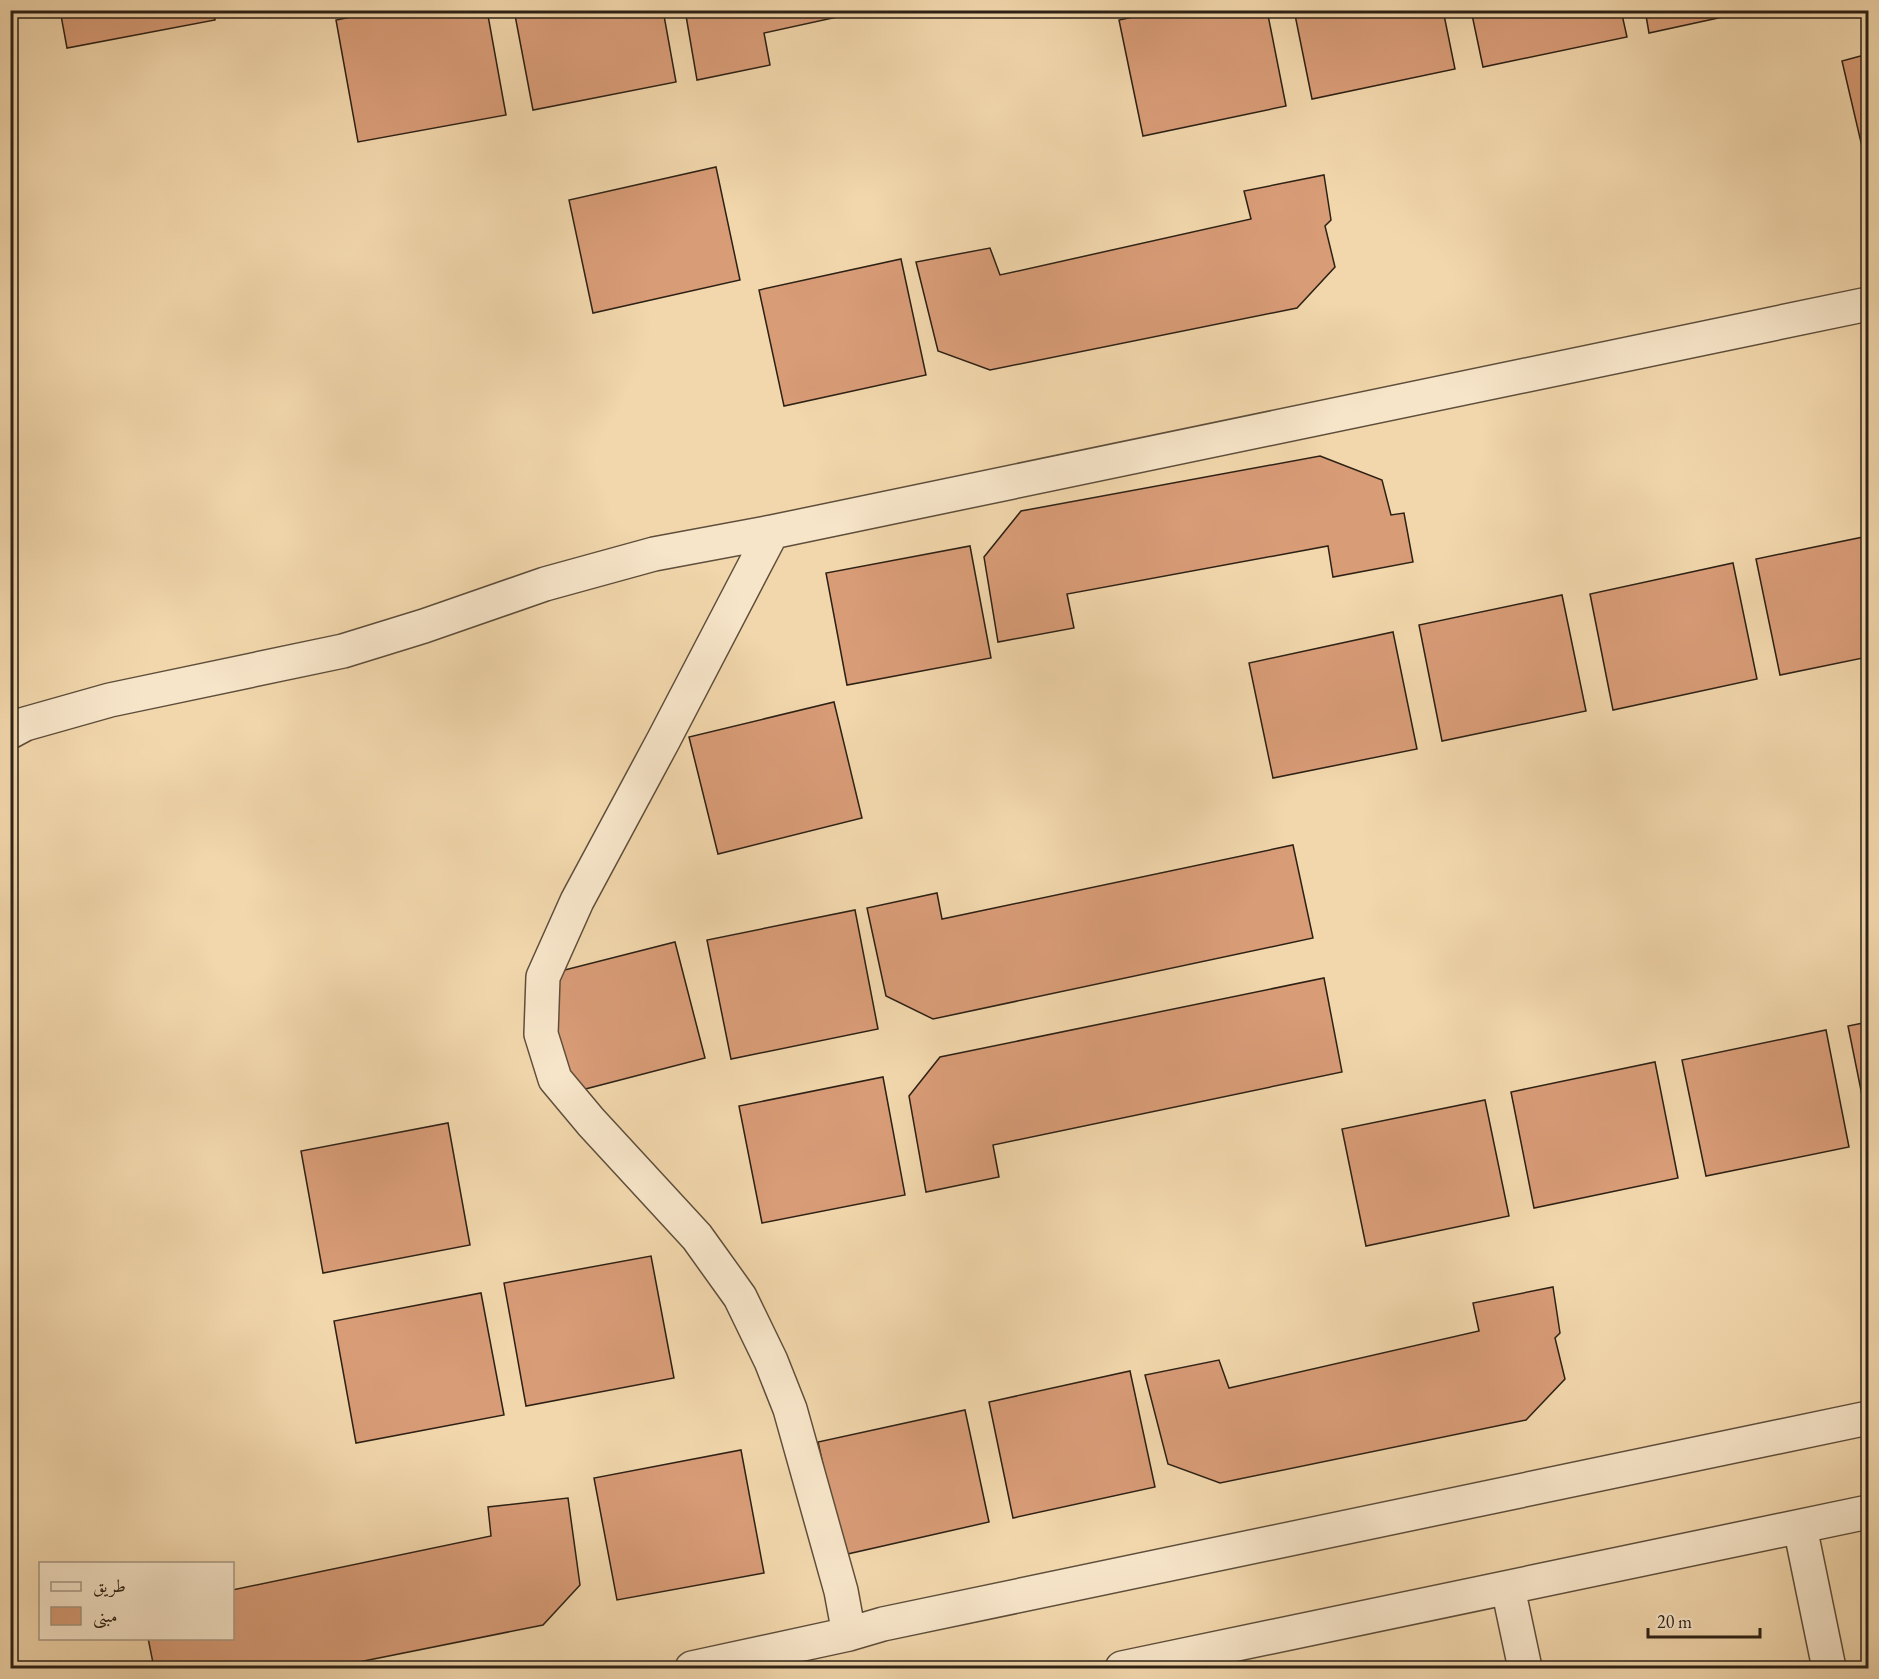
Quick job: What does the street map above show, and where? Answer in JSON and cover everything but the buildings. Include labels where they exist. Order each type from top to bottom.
[{"type":"street","points":[[10,732],[25,724],[110,700],[343,651],[545,584],[654,554],[772,532],[1869,304]]},
{"type":"street","points":[[772,532],[577,901],[543,977],[541,1034],[555,1079],[591,1122],[697,1237],[740,1297],[771,1361],[789,1409],[841,1591],[849,1634]]},
{"type":"street","points":[[692,1668],[849,1634],[895,1621],[1869,1418]]},
{"type":"street","points":[[1122,1668],[1179,1663],[1508,1588],[1869,1512]]},
{"type":"street","points":[[1800,1527],[1829,1668]]},
{"type":"street","points":[[1508,1588],[1525,1668]]}]
